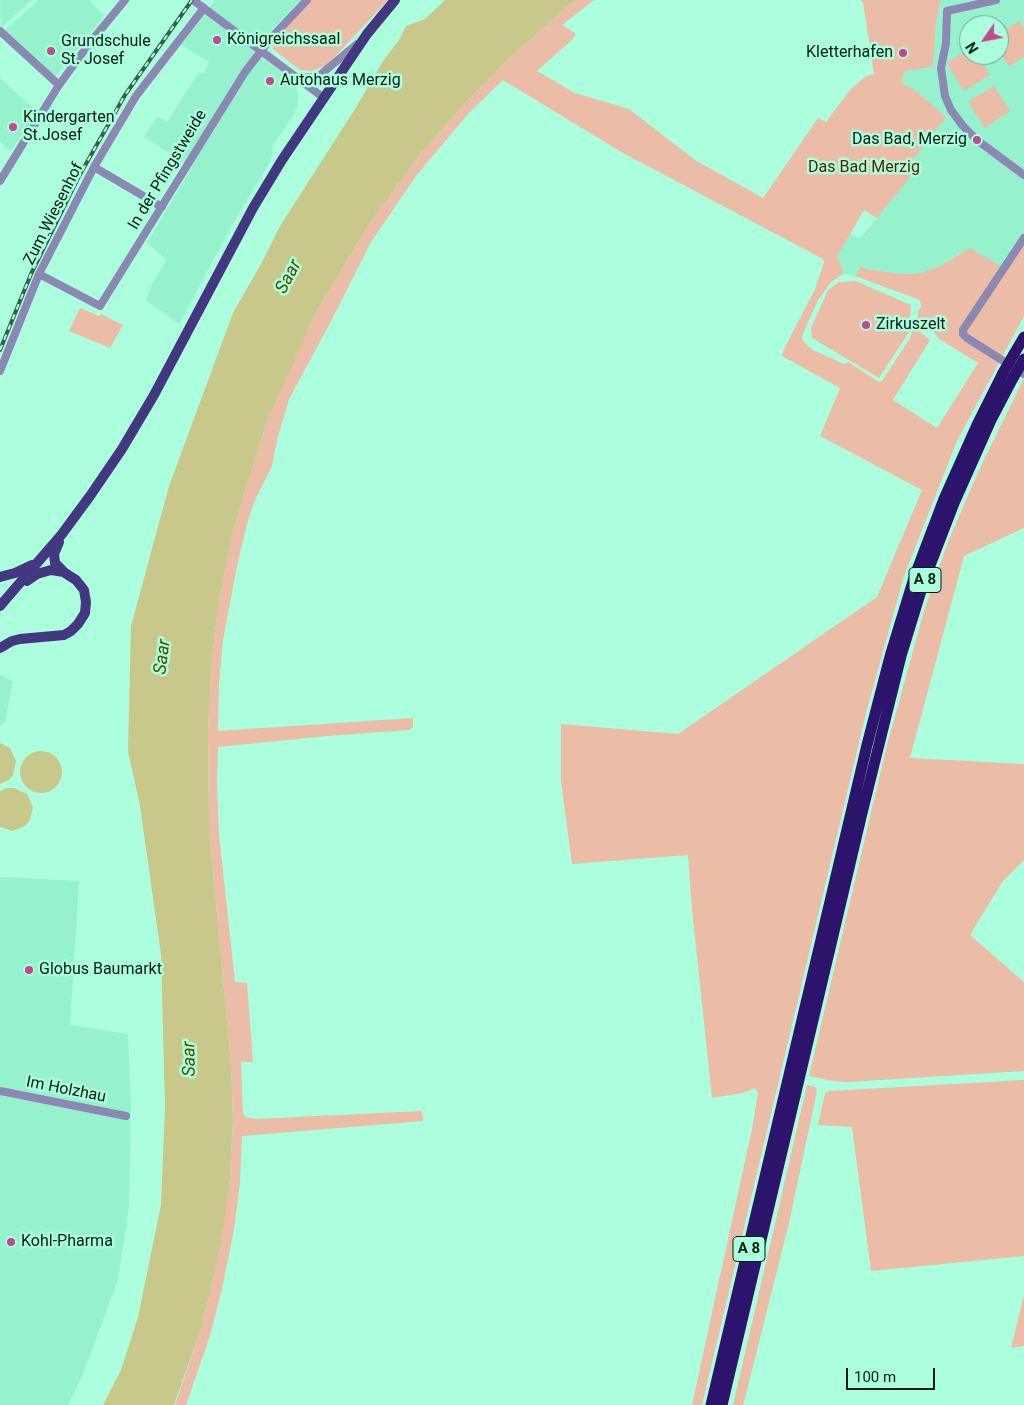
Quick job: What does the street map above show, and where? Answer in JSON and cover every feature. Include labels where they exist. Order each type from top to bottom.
[{"type":"highway","name":"A 8","points":[[722,1405],[797,1063],[867,770],[890,653],[928,540],[960,461],[1014,375],[1024,337]]},
{"type":"highway","name":"A 8","points":[[711,1405],[790,1094]]},
{"type":"main road","points":[[0,606],[62,534],[90,496],[154,395],[253,208],[282,160],[367,34],[394,0]]},
{"type":"main road","points":[[0,648],[20,639],[64,635],[72,631],[78,624],[86,608],[84,590],[76,580],[57,566],[54,559],[62,534]]},
{"type":"main road","points":[[0,577],[21,571],[38,562]]},
{"type":"main road","points":[[16,588],[37,574],[51,570],[65,572]]},
{"type":"street","points":[[0,181],[59,85],[125,0]]},
{"type":"street","name":"In der Pfingstweide","points":[[39,274],[100,306],[245,72],[261,50],[306,0]]},
{"type":"street","points":[[996,0],[948,11],[942,68],[945,96],[963,126],[977,140],[1024,174]]},
{"type":"street","points":[[194,1],[324,98]]},
{"type":"street","name":"Zum Wiesenhof","points":[[0,371],[39,274],[94,167],[136,96],[204,8]]},
{"type":"street","points":[[0,32],[59,85]]},
{"type":"street","points":[[298,78],[320,75],[367,34]]},
{"type":"street","points":[[94,167],[162,207]]},
{"type":"street","points":[[1014,375],[996,358],[967,338],[963,334],[963,330],[1024,238]]},
{"type":"street","name":"Im Holzhau","points":[[0,1091],[126,1116]]},
{"type":"shaded area","points":[[0,0],[32,0],[1,28]]},
{"type":"shaded area","name":"Grundschule St. Josef","points":[[39,0],[89,0],[104,16],[55,77],[4,31]]},
{"type":"shaded area","points":[[215,0],[301,0],[253,51],[293,83],[297,89],[297,108],[273,145],[271,160],[232,225],[179,324],[146,300],[155,278],[167,260],[147,243],[192,167],[144,137],[157,117],[167,122],[199,72],[204,74],[209,62],[181,45]]},
{"type":"shaded area","points":[[941,0],[1024,0],[1024,244],[1007,270],[960,253],[940,266],[921,273],[902,274],[861,267],[855,276],[843,274],[842,266],[837,257],[850,234],[860,239],[910,176],[904,171],[946,117],[916,91],[902,84],[904,71],[933,67],[936,21]]},
{"type":"shaded area","name":"Kindergarten St.Josef","points":[[0,78],[37,112],[11,151],[0,142]]},
{"type":"shaded area","points":[[0,674],[13,682],[5,722],[0,726]]},
{"type":"shaded area","points":[[0,877],[79,881],[70,1025],[128,1034],[131,1105],[129,1208],[118,1280],[81,1379],[68,1405],[0,1405]]},
{"type":"green space","points":[[309,0],[388,0],[327,65],[312,71],[300,70],[273,49],[272,41]]},
{"type":"green space","name":"Das Bad Merzig","points":[[575,0],[594,0],[562,25],[575,33],[575,35],[572,40],[537,71],[575,93],[629,109],[695,160],[763,198],[818,118],[826,122],[850,90],[866,76],[874,74],[863,2],[860,0],[941,0],[936,21],[933,67],[904,71],[902,83],[916,91],[946,117],[905,170],[911,176],[877,218],[864,210],[837,257],[842,266],[843,274],[831,282],[818,300],[802,336],[803,341],[813,350],[844,364],[848,362],[879,382],[882,381],[910,338],[921,307],[920,300],[855,276],[861,267],[902,274],[921,273],[940,266],[970,248],[1007,270],[1024,244],[1024,316],[957,441],[904,576],[866,713],[702,1405],[692,1405],[753,1124],[758,1092],[755,1088],[743,1093],[712,1098],[688,855],[572,864],[561,781],[561,724],[678,734],[877,597],[922,490],[820,436],[840,388],[782,356],[815,289],[824,262],[823,259],[623,153],[503,80],[467,115],[416,176],[371,242],[289,399],[277,440],[272,466],[256,498],[248,520],[238,561],[223,640],[219,684],[218,731],[413,718],[413,727],[409,730],[218,747],[217,786],[219,834],[235,982],[247,983],[253,1062],[241,1062],[243,1113],[245,1117],[255,1119],[422,1111],[423,1121],[242,1136],[240,1182],[234,1230],[221,1293],[210,1336],[186,1405],[175,1405],[202,1325],[216,1268],[230,1178],[233,1120],[231,1064],[209,831],[208,729],[212,657],[218,607],[230,543],[268,419],[316,312],[369,224],[421,153],[465,103],[507,60]],"holes":[[[923,319],[939,339],[978,363],[937,428],[893,400],[930,340],[918,330]]]},
{"type":"green space","points":[[1019,21],[1024,28],[1024,57],[1009,66],[1008,65],[1009,28]]},
{"type":"green space","points":[[959,55],[959,65],[984,65],[990,75],[964,91],[947,63]]},
{"type":"green space","points":[[994,86],[1010,111],[985,128],[968,102]]},
{"type":"green space","points":[[856,281],[911,305],[909,332],[879,378],[812,338],[811,328],[828,290],[839,282]]},
{"type":"green space","points":[[80,308],[99,316],[101,314],[123,325],[110,348],[69,331]]},
{"type":"green space","points":[[1024,378],[1024,528],[964,556],[910,758],[1024,764],[1024,860],[1003,881],[970,935],[1024,982],[1024,1071],[848,1082],[809,1076],[886,749],[924,611],[948,542],[979,470]]},
{"type":"green space","points":[[1024,1080],[1024,1256],[871,1271],[852,1127],[818,1125],[825,1093],[829,1091]]},
{"type":"green space","points":[[807,1085],[815,1087],[817,1091],[789,1223],[743,1405],[733,1405]]},
{"type":"green space","points":[[1024,1295],[1024,1346],[1011,1348]]},
{"type":"water","name":"Saar","points":[[445,0],[575,0],[507,60],[465,103],[421,153],[369,224],[316,312],[268,419],[230,543],[218,607],[212,657],[208,729],[209,831],[231,1064],[233,1120],[230,1178],[224,1223],[216,1268],[202,1325],[174,1405],[103,1405],[121,1370],[138,1317],[161,1205],[165,1107],[161,955],[140,806],[128,751],[131,626],[169,486],[233,313],[280,226],[355,109],[383,61],[399,40],[406,26],[425,19]]},
{"type":"water","points":[[0,743],[10,748],[16,761],[13,775],[9,780],[0,784]]},
{"type":"water","points":[[45,751],[53,754],[59,760],[62,772],[59,784],[53,790],[37,793],[29,790],[23,784],[20,768],[23,760],[29,754]]},
{"type":"water","points":[[14,788],[27,794],[33,807],[30,820],[25,826],[12,831],[0,827],[0,791]]},
{"type":"railway","points":[[0,350],[31,274],[78,178],[125,95],[192,0]]},
{"type":"place","name":"Königreichssaal","points":[[217,40]]},
{"type":"place","name":"Grundschule St. Josef","points":[[51,51]]},
{"type":"place","name":"Kletterhafen","points":[[903,53]]},
{"type":"place","name":"Autohaus Merzig","points":[[270,81]]},
{"type":"place","name":"Kindergarten St.Josef","points":[[13,127]]},
{"type":"place","name":"Das Bad, Merzig","points":[[977,140]]},
{"type":"place","name":"Zirkuszelt","points":[[866,325]]},
{"type":"place","name":"Globus Baumarkt","points":[[29,970]]},
{"type":"place","name":"Kohl-Pharma","points":[[11,1242]]}]
